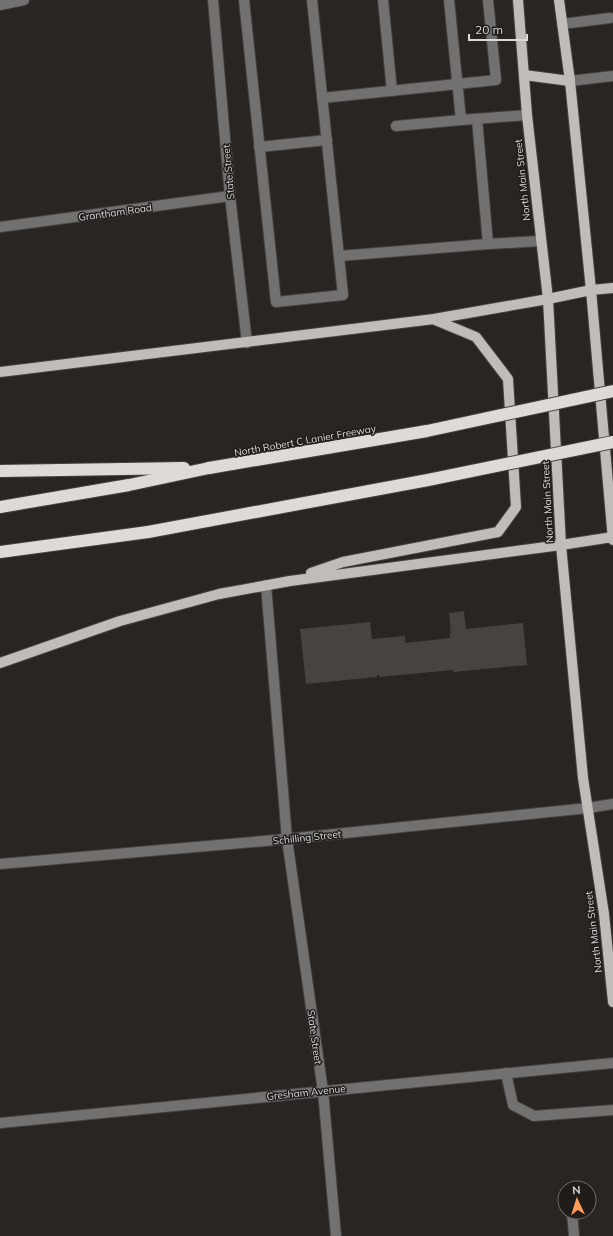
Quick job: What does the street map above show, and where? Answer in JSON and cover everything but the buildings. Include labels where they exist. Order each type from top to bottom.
[{"type":"highway","name":"North Robert C Lanier Freeway","points":[[0,507],[129,486],[209,468],[427,431],[613,391]]},
{"type":"highway","points":[[0,552],[148,532],[428,480],[613,442]]},
{"type":"highway","points":[[0,471],[209,468]]},
{"type":"main road","name":"North Main Street","points":[[518,0],[527,115],[548,299],[561,545],[582,770],[604,914],[613,1002]]},
{"type":"main road","points":[[559,0],[570,81],[592,290],[613,540]]},
{"type":"main road","points":[[524,75],[570,81]]},
{"type":"main road","points":[[0,372],[434,319],[592,290],[613,288]]},
{"type":"main road","points":[[290,580],[343,562],[498,532],[516,507],[508,379],[476,336],[434,319]]},
{"type":"main road","points":[[0,663],[120,621],[219,594],[290,580],[613,537]]},
{"type":"street","points":[[0,5],[24,0]]},
{"type":"street","name":"State Street","points":[[213,0],[230,196],[247,343]]},
{"type":"street","points":[[244,0],[276,302],[343,295],[312,0]]},
{"type":"street","points":[[383,0],[392,91]]},
{"type":"street","points":[[449,0],[461,120]]},
{"type":"street","points":[[322,98],[496,80],[488,0]]},
{"type":"street","points":[[562,24],[610,18]]},
{"type":"street","points":[[570,81],[613,76]]},
{"type":"street","points":[[396,126],[527,115]]},
{"type":"street","points":[[477,119],[488,244]]},
{"type":"street","points":[[259,147],[327,140]]},
{"type":"street","name":"Grantham Road","points":[[0,227],[230,196]]},
{"type":"street","points":[[339,256],[541,241]]},
{"type":"street","name":"State Street","points":[[266,585],[287,839],[323,1091],[336,1236]]},
{"type":"street","name":"Schilling Street","points":[[0,864],[287,839],[588,808],[613,804]]},
{"type":"street","name":"Gresham Avenue","points":[[0,1123],[613,1063]]},
{"type":"street","points":[[506,1073],[513,1105],[534,1116],[613,1110]]},
{"type":"street","points":[[573,1220],[574,1236]]}]
